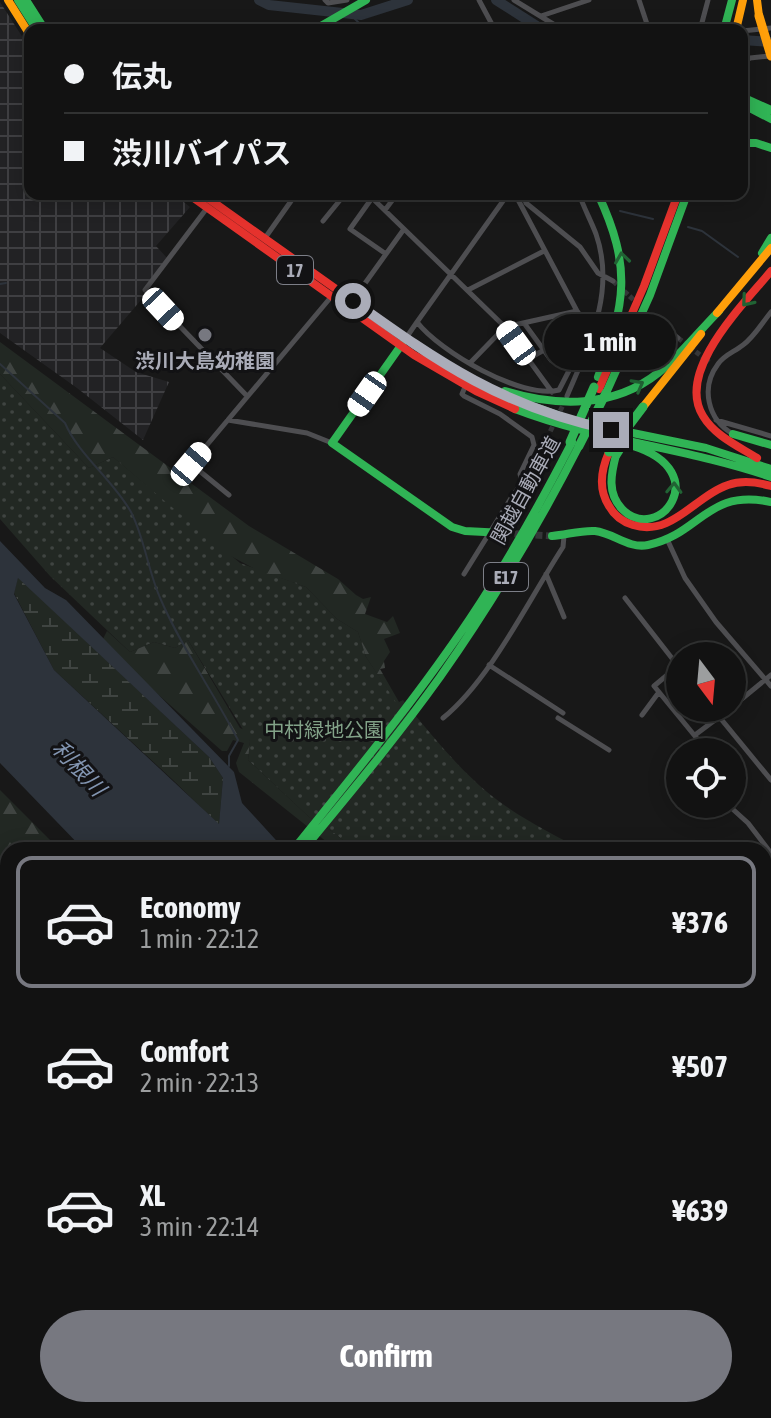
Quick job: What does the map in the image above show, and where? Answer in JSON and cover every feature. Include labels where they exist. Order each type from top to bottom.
[{"type":"main road","points":[[8,0],[24,25]]},
{"type":"main road","points":[[18,0],[33,24]]},
{"type":"main road","points":[[26,0],[41,24]]},
{"type":"main road","points":[[727,24],[733,0]]},
{"type":"main road","points":[[739,24],[743,0]]},
{"type":"main road","points":[[757,0],[771,56]]},
{"type":"main road","points":[[323,24],[364,1]]},
{"type":"main road","points":[[748,100],[771,110]]},
{"type":"main road","points":[[748,107],[771,119]]},
{"type":"main road","points":[[748,143],[771,148]]},
{"type":"main road","name":"17","points":[[196,200],[350,304],[465,387],[545,420],[706,456],[771,477]]},
{"type":"main road","name":"17","points":[[211,200],[334,293]]},
{"type":"main road","points":[[599,390],[618,320],[624,271],[615,228],[601,200]]},
{"type":"main road","name":"関越自動車道","points":[[309,842],[506,578],[599,390],[644,286],[676,200]]},
{"type":"main road","name":"関越自動車道","points":[[599,390],[650,295],[687,200]]},
{"type":"main road","points":[[752,270],[771,238]]},
{"type":"main road","points":[[771,248],[719,311],[612,454],[601,477],[604,495],[619,518],[637,527],[656,527],[675,520],[727,484],[754,482],[771,486]]},
{"type":"main road","points":[[769,273],[707,352],[696,391],[708,426],[722,440],[771,467]]},
{"type":"main road","points":[[457,372],[539,401],[567,403],[609,398],[636,387],[659,371],[719,311]]},
{"type":"main road","points":[[646,409],[701,345],[729,322]]},
{"type":"main road","points":[[404,342],[332,443],[452,527],[465,531],[504,533]]},
{"type":"main road","name":"17","points":[[404,342],[516,402],[552,415],[706,448],[771,467]]},
{"type":"main road","points":[[545,420],[641,448],[665,461],[674,474],[677,490],[673,503],[662,514],[643,519],[629,515],[617,505],[609,486],[612,454]]},
{"type":"main road","points":[[733,434],[771,445]]},
{"type":"main road","name":"関越自動車道","points":[[300,842],[418,698],[491,586],[574,443]]},
{"type":"main road","points":[[552,536],[598,531],[639,547],[667,539],[727,499],[744,496],[771,502]]},
{"type":"street","points":[[325,0],[328,3],[347,0]]},
{"type":"street","points":[[479,0],[491,24]]},
{"type":"street","points":[[514,0],[553,24]]},
{"type":"street","points":[[540,16],[587,0]]},
{"type":"street","points":[[639,0],[647,24]]},
{"type":"street","points":[[702,24],[708,0]]},
{"type":"street","points":[[748,29],[771,28]]},
{"type":"street","points":[[748,61],[757,56],[771,56]]},
{"type":"street","points":[[265,238],[292,200]]},
{"type":"street","points":[[323,221],[340,200]]},
{"type":"street","points":[[368,200],[350,229],[386,254]]},
{"type":"street","points":[[374,200],[505,327],[552,392]]},
{"type":"street","points":[[385,210],[392,200]]},
{"type":"street","points":[[404,342],[504,200]]},
{"type":"street","points":[[518,200],[577,311],[593,330]]},
{"type":"street","points":[[525,200],[580,247],[598,273],[613,281]]},
{"type":"street","points":[[567,396],[602,304],[604,276],[597,237],[582,200]]},
{"type":"street","points":[[207,208],[145,290],[247,396]]},
{"type":"street","points":[[350,304],[404,229]]},
{"type":"street","points":[[468,290],[544,251]]},
{"type":"street","points":[[229,495],[190,466],[334,293]]},
{"type":"street","points":[[470,363],[505,327],[577,311]]},
{"type":"street","points":[[733,434],[715,419],[708,397],[715,367],[743,345],[771,312]]},
{"type":"street","points":[[654,319],[678,338]]},
{"type":"street","points":[[417,322],[444,347],[470,363],[513,384],[552,392],[559,390],[593,330]]},
{"type":"street","points":[[524,323],[551,360]]},
{"type":"street","points":[[528,359],[544,350]]},
{"type":"street","points":[[709,362],[715,367]]},
{"type":"street","points":[[465,387],[464,396],[500,414],[532,437],[534,445],[520,474],[522,483]]},
{"type":"street","points":[[715,419],[771,436]]},
{"type":"street","points":[[228,420],[307,433],[332,443]]},
{"type":"street","points":[[464,574],[547,438]]},
{"type":"street","points":[[443,718],[461,701],[489,665],[563,547],[564,536]]},
{"type":"street","points":[[667,539],[685,578],[708,611],[768,677],[771,686]]},
{"type":"street","points":[[546,573],[564,617]]},
{"type":"street","points":[[625,598],[666,650]]},
{"type":"street","points":[[489,665],[609,750]]},
{"type":"street","points":[[666,677],[654,686],[697,738]]},
{"type":"street","points":[[746,695],[768,677]]},
{"type":"street","points":[[642,715],[659,692]]},
{"type":"street","points":[[695,735],[713,722]]},
{"type":"street","points":[[724,722],[771,780]]},
{"type":"street","points":[[742,818],[763,842]]},
{"type":"shaded area","points":[[0,2],[24,40],[24,200],[181,200],[190,207],[156,246],[168,259],[143,289],[147,293],[100,348],[136,372],[169,382],[143,440],[0,333]]},
{"type":"green space","points":[[0,342],[249,526],[338,579],[356,595],[363,599],[371,597],[365,614],[387,622],[393,616],[400,633],[384,639],[390,652],[384,661],[385,668],[380,669],[399,702],[397,704],[366,657],[358,632],[337,619],[306,587],[255,569],[227,554],[113,457],[89,468],[0,374]]},
{"type":"green space","name":"中村緑地公園","points":[[0,374],[89,468],[113,457],[240,563],[306,587],[337,619],[358,632],[366,657],[397,703],[403,700],[476,782],[498,801],[567,842],[345,842],[309,817],[248,760],[250,741],[188,640],[175,648],[154,642],[130,652],[50,576],[0,519]]},
{"type":"green space","points":[[18,577],[209,757],[223,778],[219,825],[54,670],[14,593]]},
{"type":"green space","points":[[107,631],[130,652],[154,642],[175,648],[188,640],[240,728],[247,731],[250,741],[248,760],[309,817],[345,842],[327,842],[239,772],[236,763],[244,743],[233,740],[227,751],[222,751],[143,681],[103,639]]},
{"type":"green space","points":[[0,790],[52,842],[0,842]]},
{"type":"water","name":"利根川","points":[[0,541],[45,588],[66,600],[234,772],[242,803],[278,842],[76,842],[0,763]],"holes":[[[18,578],[209,757],[223,778],[219,824],[54,670],[14,594]]]},
{"type":"waterway","points":[[259,0],[269,5],[361,15],[408,0]]},
{"type":"waterway","points":[[496,0],[534,24]]},
{"type":"waterway","points":[[350,14],[360,24]]},
{"type":"waterway","points":[[748,40],[771,42]]},
{"type":"waterway","points":[[620,211],[653,219]]},
{"type":"waterway","points":[[688,227],[702,231],[738,257]]},
{"type":"waterway","points":[[0,284],[6,283]]},
{"type":"waterway","points":[[0,364],[65,423],[78,445],[131,512],[169,618],[238,740],[229,756],[229,766]]},
{"type":"tunnel","points":[[613,281],[636,302]]},
{"type":"tunnel","points":[[678,338],[709,362]]},
{"type":"tunnel","points":[[547,438],[565,401]]},
{"type":"tunnel","points":[[504,533],[552,536]]},
{"type":"traffic: fast","points":[[18,0],[33,24]]},
{"type":"traffic: fast","points":[[26,0],[41,24]]},
{"type":"traffic: fast","points":[[324,24],[366,0]]},
{"type":"traffic: fast","points":[[726,24],[732,0]]},
{"type":"traffic: fast","points":[[748,100],[771,110]]},
{"type":"traffic: fast","points":[[748,107],[771,119]]},
{"type":"traffic: fast","points":[[748,143],[771,148]]},
{"type":"traffic: fast","points":[[598,377],[615,327],[621,285],[616,243],[601,200]]},
{"type":"traffic: fast","points":[[606,393],[650,295],[685,200]]},
{"type":"traffic: fast","points":[[762,253],[771,238]]},
{"type":"traffic: fast","points":[[505,391],[565,402],[623,393],[658,373],[719,311]]},
{"type":"traffic: fast","points":[[402,344],[332,443],[452,527],[465,531],[504,533]]},
{"type":"traffic: fast","points":[[474,381],[496,393],[574,421],[706,448],[771,469]]},
{"type":"traffic: fast","points":[[570,442],[594,387]]},
{"type":"traffic: fast","points":[[579,446],[606,393]]},
{"type":"traffic: fast","points":[[609,452],[643,407]]},
{"type":"traffic: fast","points":[[515,409],[578,429],[771,477]]},
{"type":"traffic: fast","points":[[733,434],[771,445]]},
{"type":"traffic: fast","points":[[616,455],[628,436]]},
{"type":"traffic: fast","points":[[299,842],[407,706],[471,617],[524,531],[572,442]]},
{"type":"traffic: fast","points":[[310,842],[440,677],[514,564],[579,446]]},
{"type":"traffic: fast","points":[[616,455],[612,490],[617,503],[636,518],[651,518],[663,512],[672,501],[675,487],[671,472],[658,458],[633,446]]},
{"type":"traffic: fast","points":[[552,536],[595,531],[634,545],[648,545],[681,532],[705,514],[732,501],[750,499],[771,502]]},
{"type":"traffic: slow","points":[[8,0],[24,25]]},
{"type":"traffic: slow","points":[[737,24],[743,0]]},
{"type":"traffic: slow","points":[[757,0],[759,16]]},
{"type":"traffic: slow","points":[[759,16],[771,56]]},
{"type":"traffic: slow","points":[[717,313],[771,248]]},
{"type":"traffic: slow","points":[[643,407],[701,334]]},
{"type":"traffic: jam","points":[[196,200],[414,355],[476,391],[515,409]]},
{"type":"traffic: jam","points":[[210,200],[439,362],[474,381]]},
{"type":"traffic: jam","points":[[599,389],[644,286],[676,200]]},
{"type":"traffic: jam","points":[[757,458],[727,440],[708,423],[697,398],[698,379],[716,339],[771,271]]},
{"type":"traffic: jam","points":[[609,452],[604,466],[603,493],[613,512],[633,525],[647,527],[671,521],[716,490],[733,483],[771,486]]},
{"type":"place","name":"渋川大島幼稚園","points":[[205,335]]},
{"type":"route","points":[[353,301],[439,362],[475,383],[516,402],[611,430]]}]
